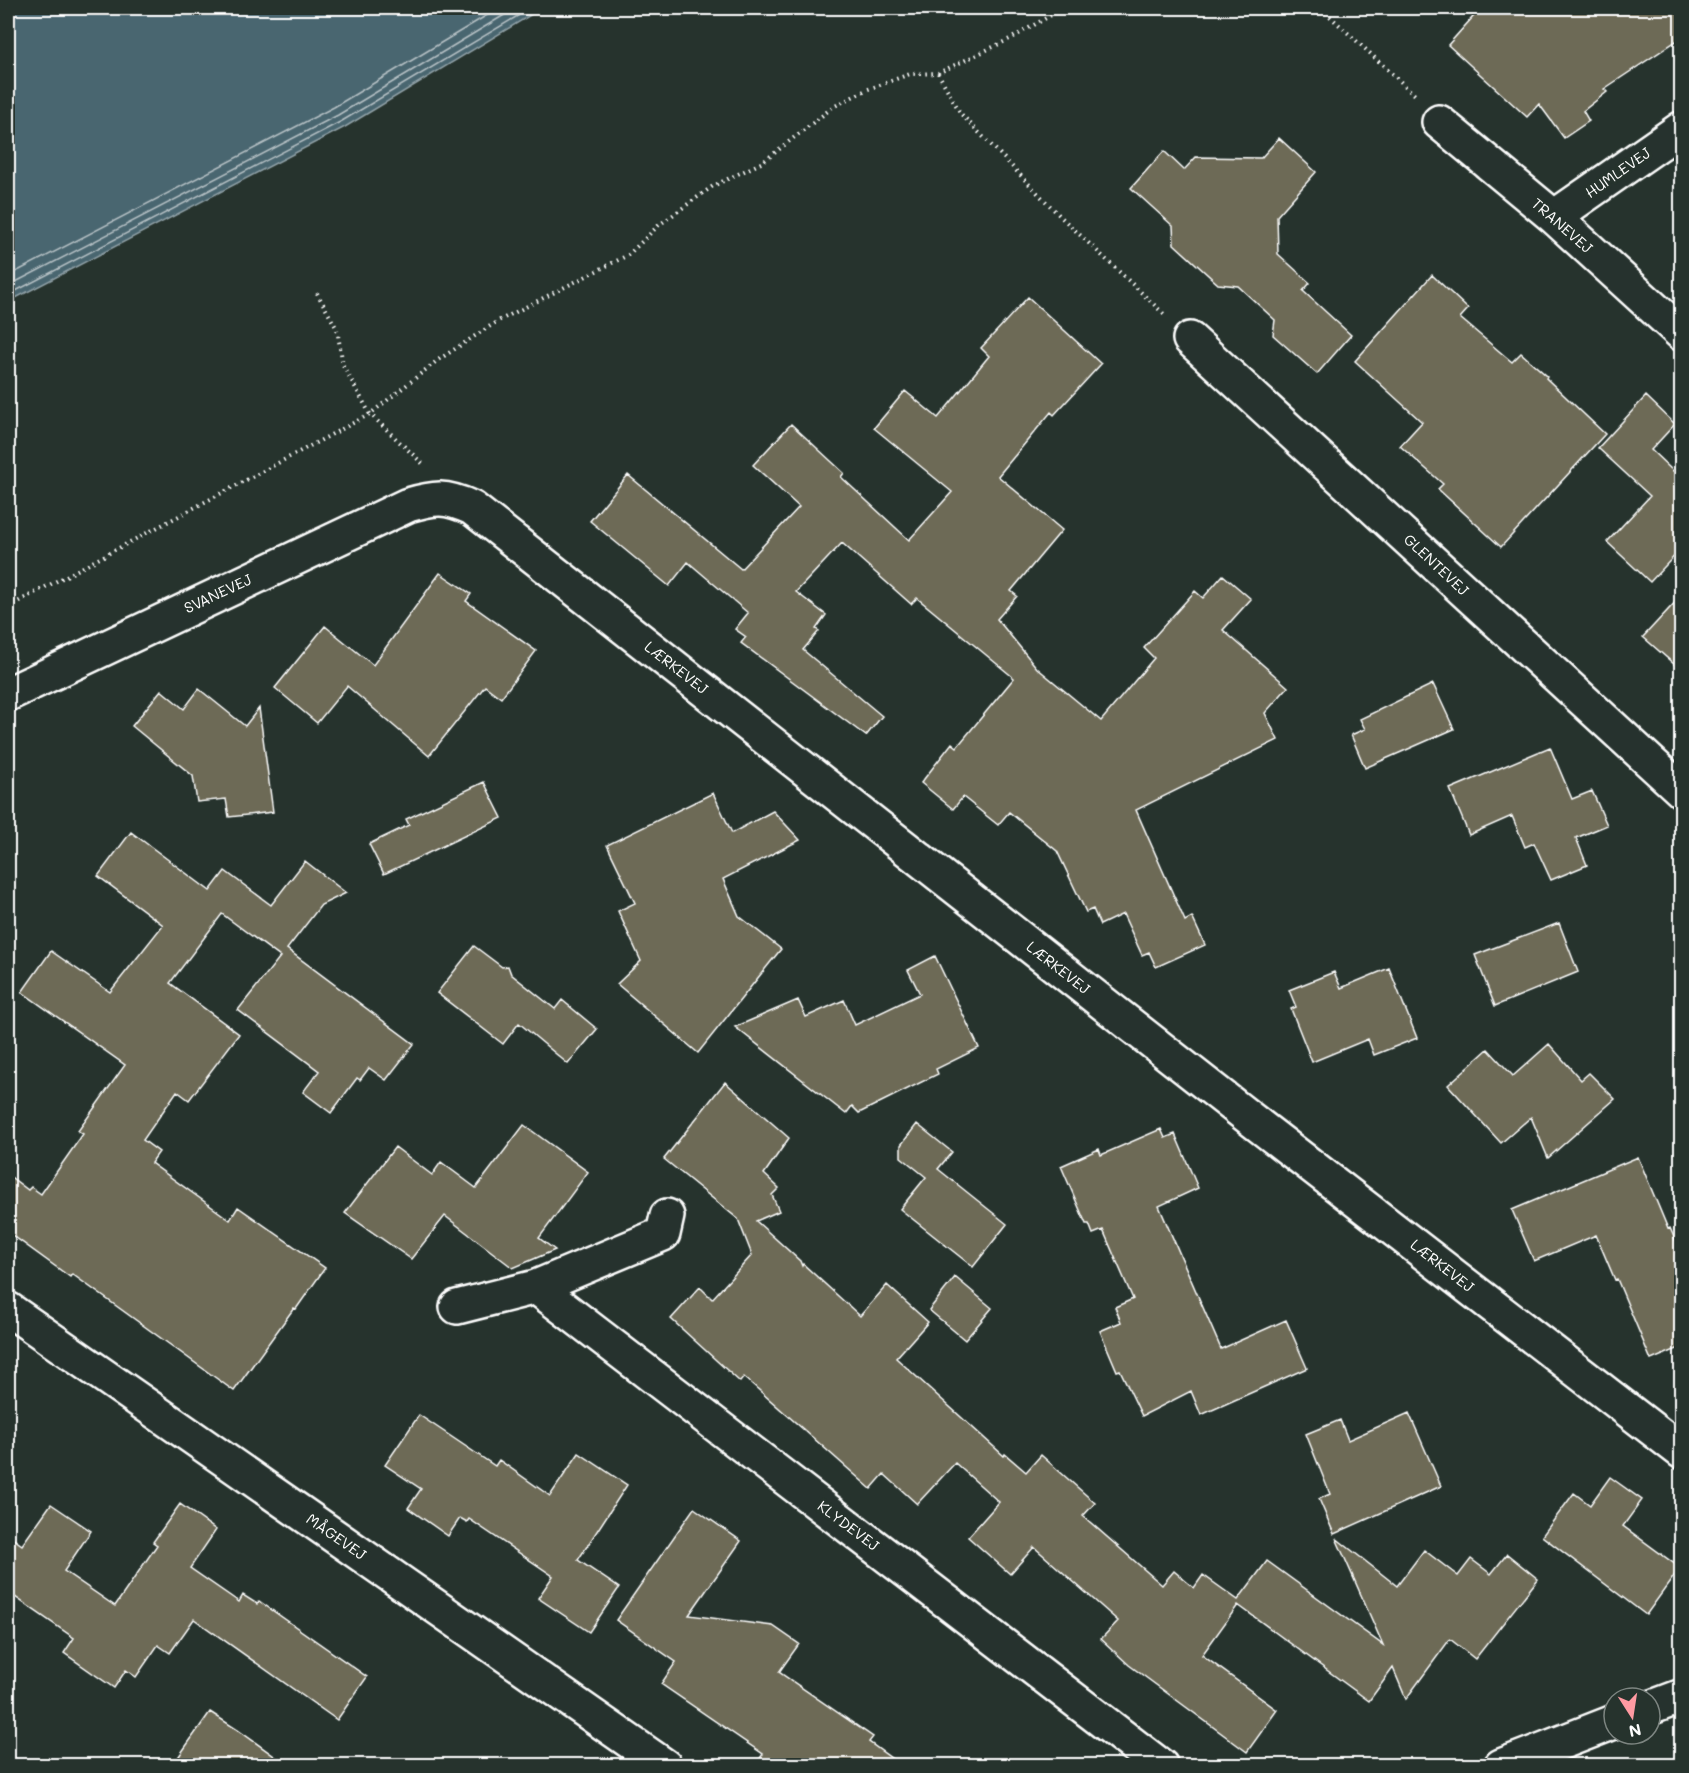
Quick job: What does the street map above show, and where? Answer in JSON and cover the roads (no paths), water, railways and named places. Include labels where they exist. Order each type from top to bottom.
[{"type":"street","name":"TRANEVEJ","points":[[1439,122],[1554,217],[1682,334]]},
{"type":"street","name":"HUMLEVEJ","points":[[1554,217],[1682,128]]},
{"type":"street","name":"GLENTEVEJ","points":[[1190,339],[1682,791]]},
{"type":"street","name":"LÆRKEVEJ","points":[[429,499],[443,498],[458,501],[472,508],[1262,1127],[1682,1452]]},
{"type":"street","name":"SVANEVEJ","points":[[8,694],[388,513],[429,499]]},
{"type":"street","points":[[457,1307],[536,1287],[663,1234],[667,1216]]},
{"type":"street","name":"KLYDEVEJ","points":[[536,1287],[1161,1766]]},
{"type":"street","name":"MÅGEVEJ","points":[[8,1309],[665,1766]]},
{"type":"street","points":[[1662,1704],[1682,1696]]},
{"type":"street","points":[[1501,1766],[1602,1727]]},
{"type":"water","points":[[8,8],[542,8],[345,127],[8,302]]}]
